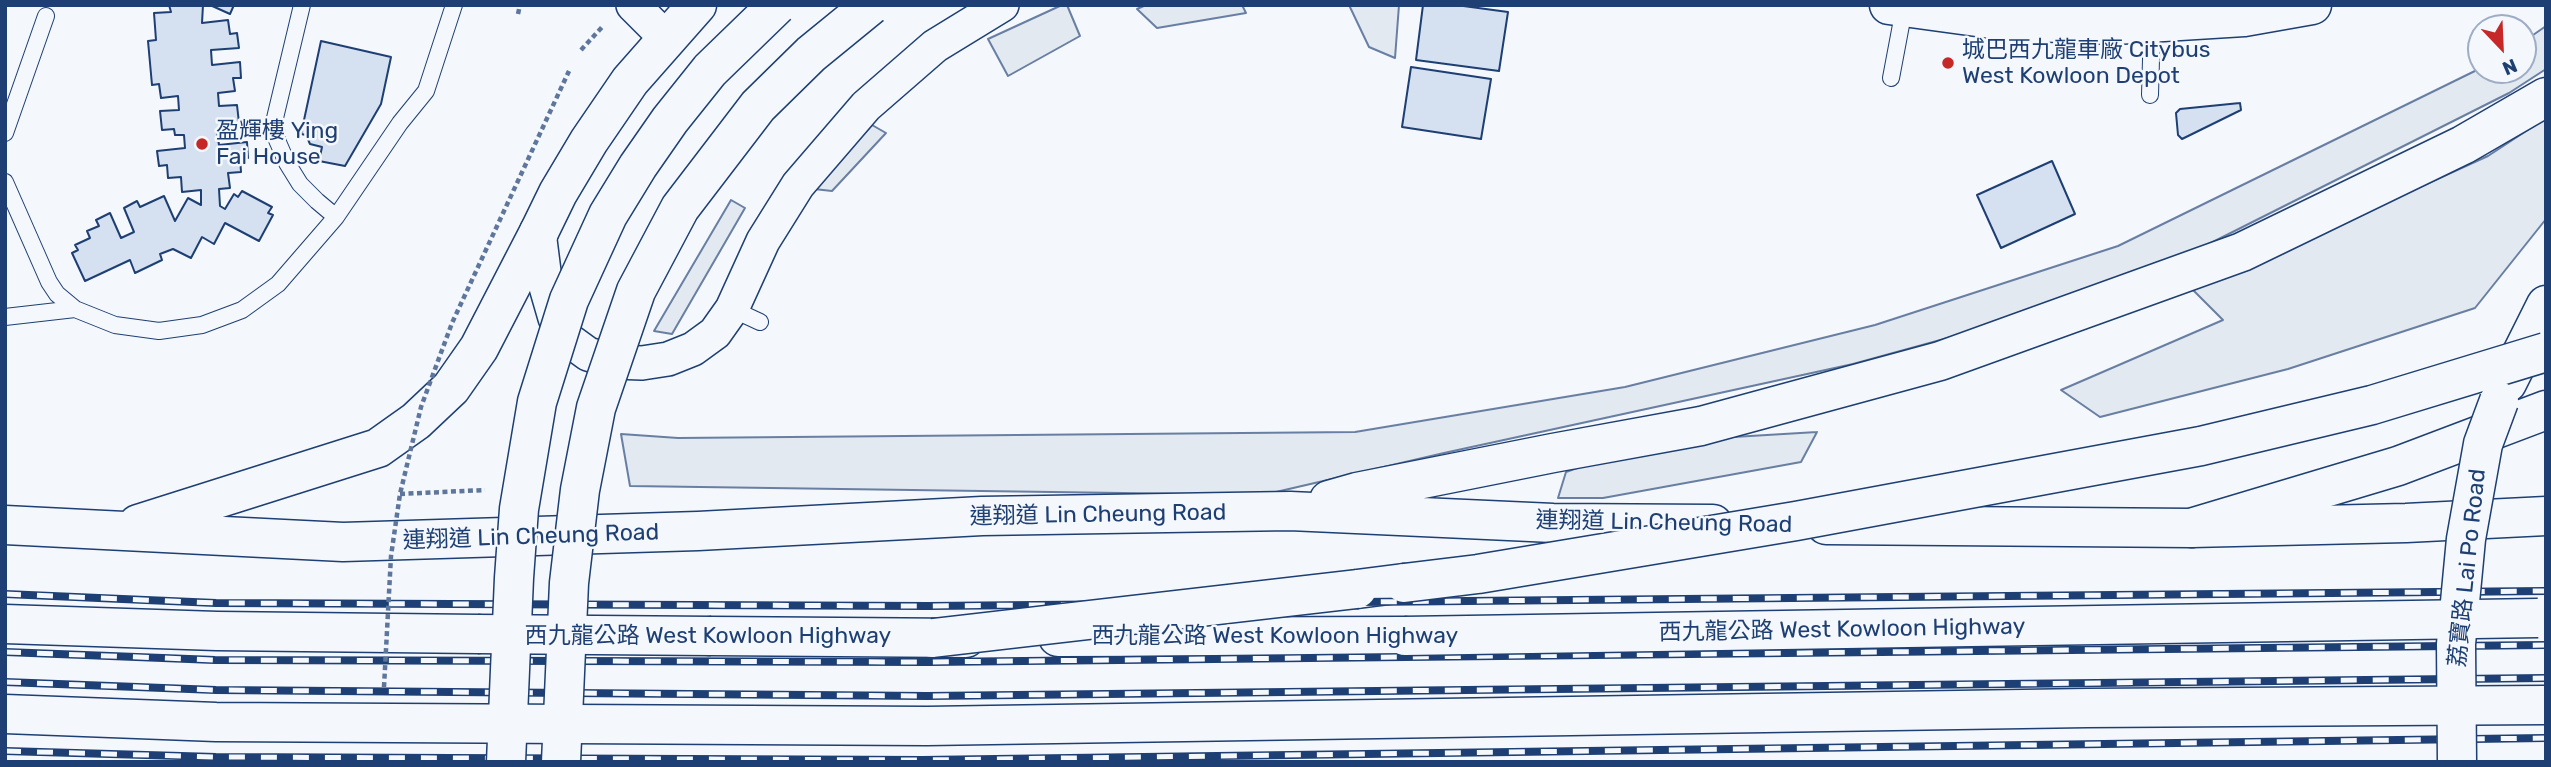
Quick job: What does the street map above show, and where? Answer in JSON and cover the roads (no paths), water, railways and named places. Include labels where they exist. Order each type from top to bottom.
[{"type":"main road","points":[[113,531],[378,448],[416,421],[451,388],[479,348],[558,192],[594,144],[631,81],[697,5]]},
{"type":"main road","points":[[506,762],[513,578],[525,464],[537,402],[569,300],[608,215],[670,120],[710,70],[778,5]]},
{"type":"main road","points":[[561,762],[569,583],[580,489],[596,408],[636,291],[680,208],[758,106],[811,54],[871,5]]},
{"type":"main road","points":[[1896,7],[2061,25],[2152,24],[2244,17],[2312,5]]},
{"type":"main road","points":[[1290,511],[1370,490],[1701,426],[1940,361],[2242,252],[2463,145],[2546,97]]},
{"type":"main road","name":"荔寶路 Lai Po Road","points":[[2457,762],[2456,644],[2466,539],[2483,444],[2499,401],[2546,305]]},
{"type":"main road","points":[[933,638],[1437,580],[1796,521],[2201,446],[2372,405],[2546,352]]},
{"type":"main road","points":[[2191,528],[2398,466],[2546,410]]},
{"type":"main road","name":"連翔道 Lin Cheung Road","points":[[5,525],[343,542],[698,531],[982,516],[1290,511],[1553,523],[2191,528],[2406,523],[2546,516]]},
{"type":"main road","name":"西九龍公路 West Kowloon Highway","points":[[5,624],[217,631],[933,638],[1405,636],[2546,618]]},
{"type":"main road","points":[[5,714],[216,722],[927,726],[2045,709],[2546,705]]},
{"type":"street","points":[[633,5],[666,38]]},
{"type":"street","points":[[539,232],[546,287],[555,318],[566,338],[588,354],[614,362],[642,363],[668,359],[693,349],[746,315],[763,241],[798,185],[866,106],[935,46],[1002,5]]},
{"type":"lane","points":[[302,5],[275,118],[277,140],[286,163],[300,184],[336,217]]},
{"type":"lane","points":[[5,182],[49,282],[57,295],[75,310],[115,325],[159,331],[202,326],[242,310],[278,285],[336,217],[400,123],[426,91],[454,5]]},
{"type":"lane","points":[[1891,78],[1896,7]]},
{"type":"lane","points":[[5,133],[46,16]]},
{"type":"lane","points":[[2150,95],[2152,24]]},
{"type":"lane","points":[[5,317],[75,310]]},
{"type":"railway","points":[[5,594],[216,603],[928,606],[2546,591]]},
{"type":"railway","points":[[5,652],[215,660],[929,662],[2546,645]]},
{"type":"railway","points":[[5,682],[216,690],[927,696],[2546,678]]},
{"type":"railway","points":[[5,751],[216,757],[922,760],[2546,738]]},
{"type":"place","name":"城巴西九龍車廠 Citybus West Kowloon Depot","points":[[1948,63]]},
{"type":"place","name":"盈輝樓 Ying Fai House","points":[[202,144]]}]
